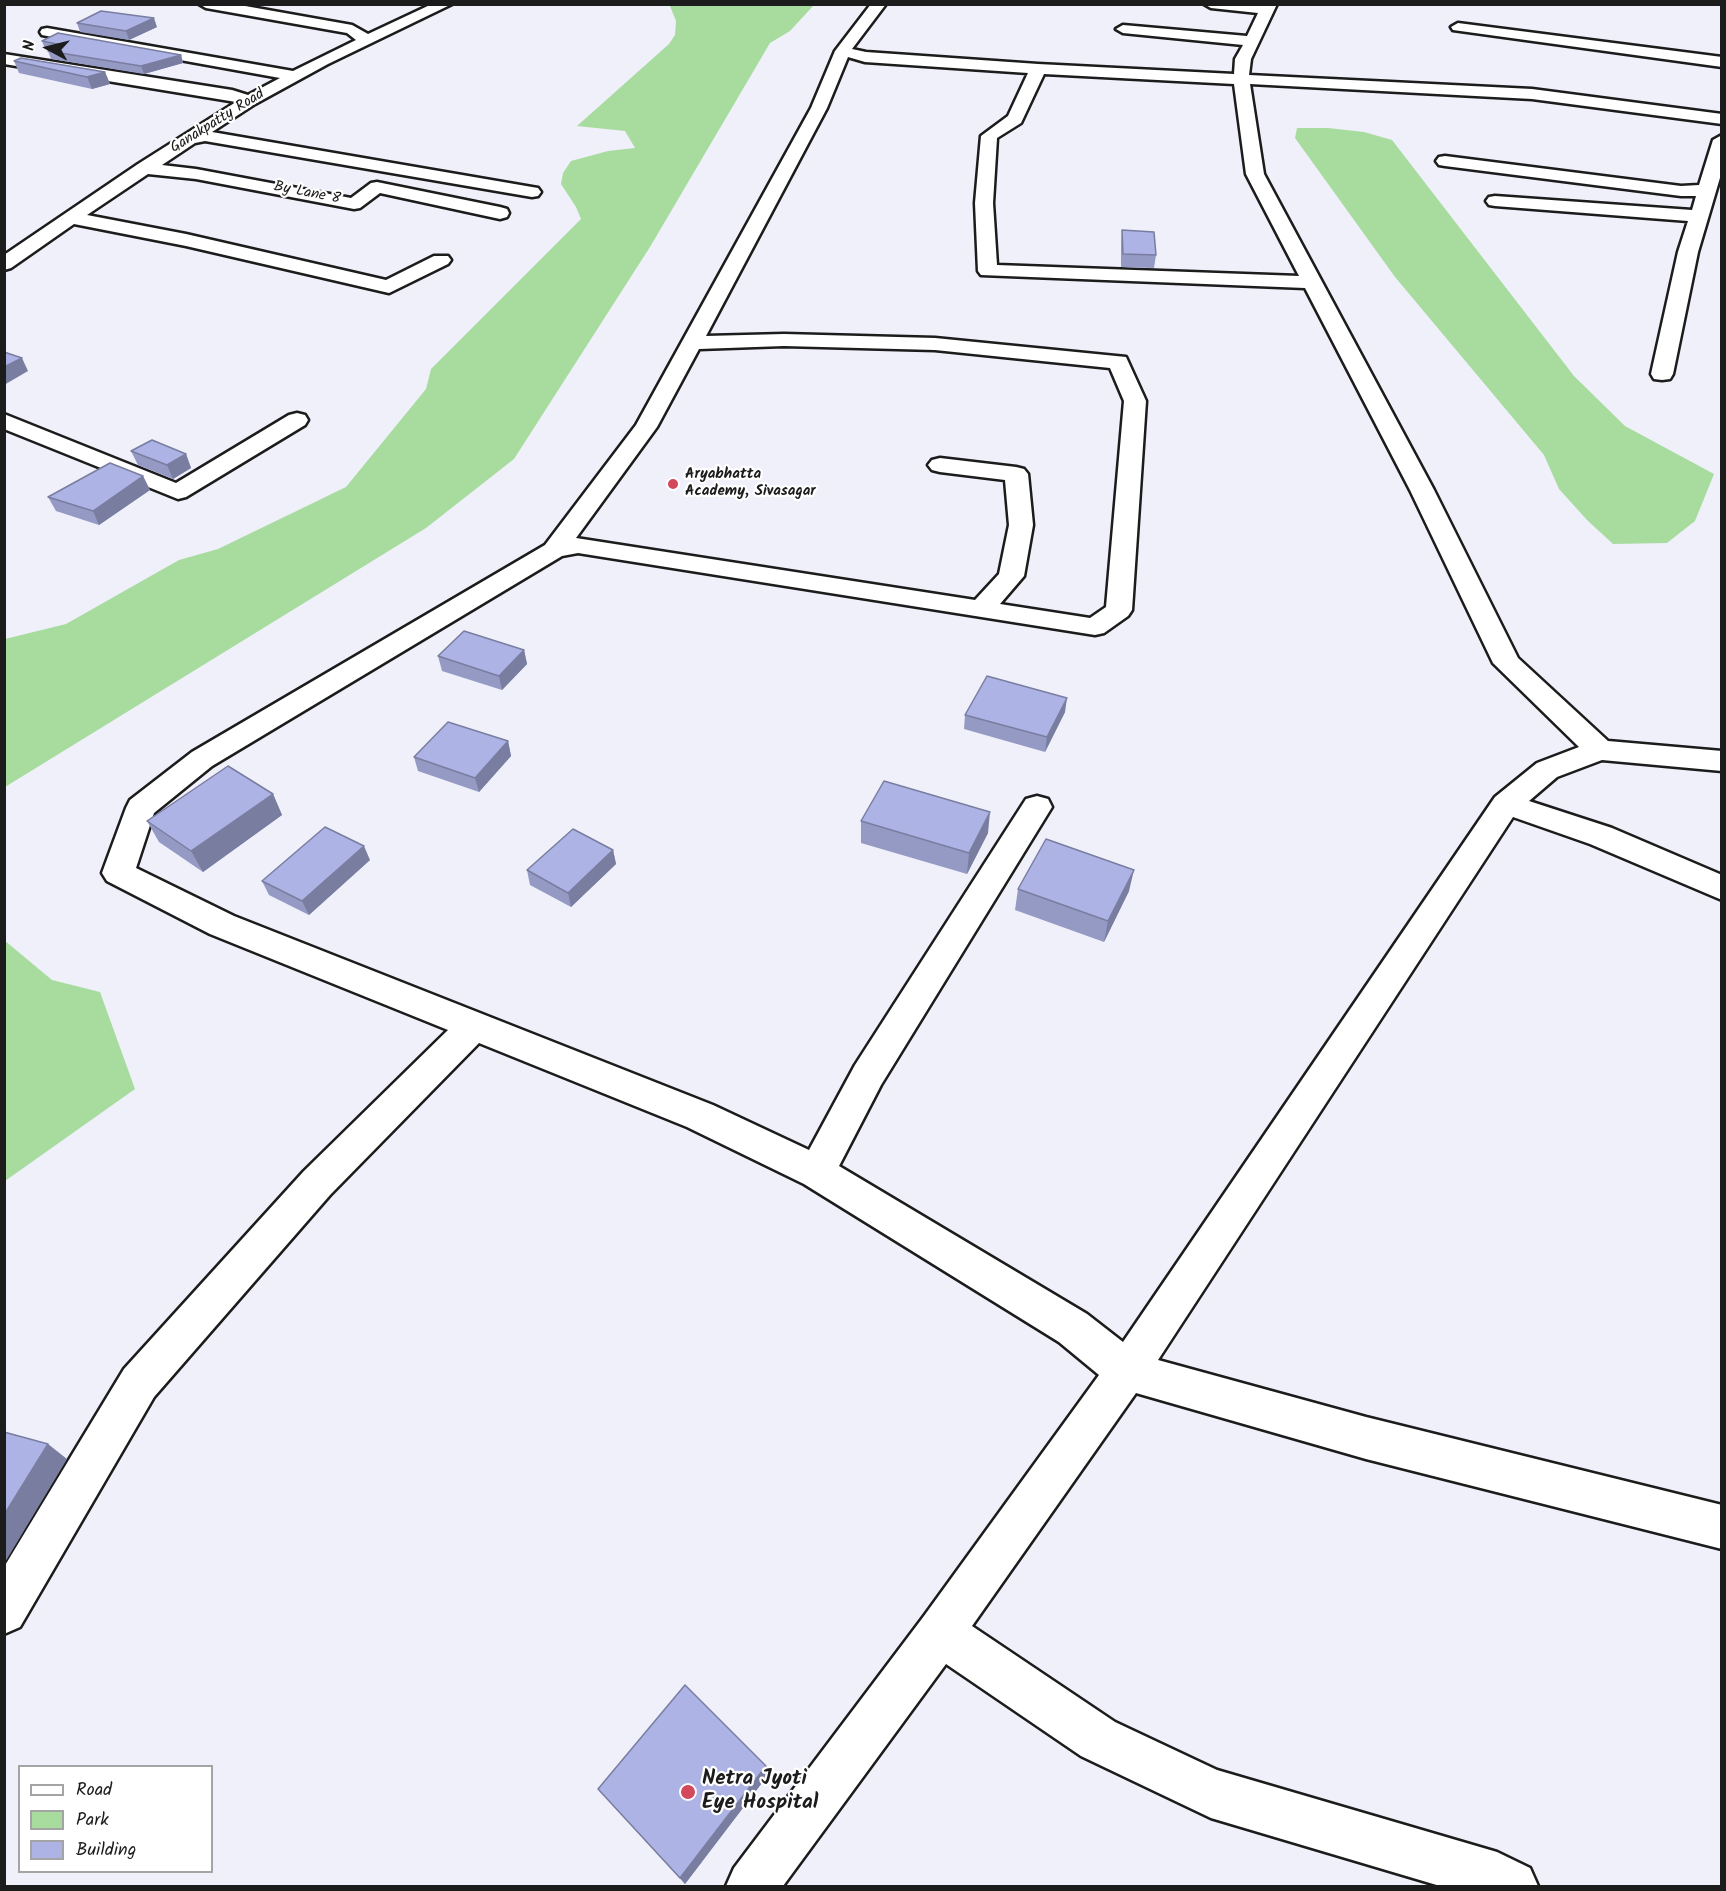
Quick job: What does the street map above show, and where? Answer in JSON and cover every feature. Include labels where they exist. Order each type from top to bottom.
[{"type":"street","points":[[206,4],[352,29],[366,40]]},
{"type":"street","points":[[554,550],[646,427],[819,108],[843,51],[879,4]]},
{"type":"street","points":[[1211,4],[1269,7],[1243,59],[1241,79],[1255,174],[1422,490],[1507,663],[1600,750]]},
{"type":"street","name":"Ganakpatty Road","points":[[4,264],[144,168],[249,101],[294,76],[436,6]]},
{"type":"street","points":[[1458,27],[1722,62]]},
{"type":"street","points":[[1123,29],[1253,41]]},
{"type":"street","points":[[47,32],[294,76]]},
{"type":"street","points":[[843,51],[865,57],[1038,69],[1532,94],[1722,119]]},
{"type":"street","points":[[4,59],[232,95],[249,101]]},
{"type":"street","points":[[1038,69],[1015,118],[989,136],[984,203],[988,271],[1312,282]]},
{"type":"street","points":[[190,139],[205,136],[532,192]]},
{"type":"street","points":[[1662,374],[1688,252],[1722,140]]},
{"type":"street","points":[[1445,161],[1681,191],[1706,190]]},
{"type":"street","name":"By Lane 8","points":[[144,168],[196,174],[354,204],[377,187],[500,213]]},
{"type":"street","points":[[1494,201],[1699,216]]},
{"type":"street","points":[[71,218],[186,240],[389,287],[441,260]]},
{"type":"street","points":[[691,343],[784,340],[935,344],[1118,362],[1135,401],[1119,610],[1095,627],[578,545],[554,550],[202,759],[141,808],[118,873],[222,925],[700,1116],[817,1172],[1073,1328],[1127,1371],[1366,1438],[1722,1527]]},
{"type":"street","points":[[4,421],[178,492],[297,420]]},
{"type":"street","points":[[940,465],[1016,474],[1021,525],[1011,576],[981,609]]},
{"type":"street","points":[[752,1887],[940,1632],[1127,1371],[1506,804],[1547,770],[1600,750],[1722,761]]},
{"type":"street","points":[[1506,804],[1601,836],[1722,888]]},
{"type":"street","points":[[817,1172],[868,1075],[1037,807]]},
{"type":"street","points":[[4,1611],[139,1383],[317,1183],[474,1026]]},
{"type":"street","points":[[940,1632],[1098,1739],[1211,1793],[1497,1878],[1512,1887]]},
{"type":"green space","points":[[676,4],[814,5],[790,31],[770,43],[650,247],[514,459],[426,528],[5,787],[5,639],[66,624],[179,560],[218,549],[346,487],[426,389],[431,369],[581,219],[561,184],[563,173],[571,161],[608,151],[635,148],[625,131],[577,126],[669,44],[675,35],[676,21],[670,6]]},
{"type":"green space","points":[[1297,128],[1328,128],[1364,132],[1392,140],[1574,376],[1625,426],[1714,474],[1695,521],[1667,543],[1613,544],[1587,520],[1559,489],[1544,455],[1395,277],[1295,138]]},
{"type":"green space","points":[[4,940],[52,980],[100,992],[135,1089],[5,1181]]},
{"type":"building","points":[[101,11],[154,18],[126,31],[77,23]]},
{"type":"building","points":[[58,33],[181,55],[141,66],[48,51],[62,45],[42,41]]},
{"type":"building","points":[[21,58],[105,72],[87,77],[14,61]]},
{"type":"building","points":[[1122,230],[1154,232],[1156,255],[1123,254]]},
{"type":"building","points":[[4,352],[22,358],[4,367]]},
{"type":"building","points":[[152,440],[186,454],[167,465],[131,451]]},
{"type":"building","points":[[110,463],[143,476],[93,511],[48,497]]},
{"type":"building","points":[[464,631],[524,650],[499,676],[438,656]]},
{"type":"building","points":[[987,676],[1067,698],[1047,737],[965,715]]},
{"type":"building","points":[[448,722],[508,741],[475,778],[414,757]]},
{"type":"building","points":[[228,766],[273,794],[191,851],[147,821]]},
{"type":"building","points":[[884,781],[990,812],[969,853],[861,821]]},
{"type":"building","points":[[325,827],[364,846],[302,901],[262,881]]},
{"type":"building","points":[[573,829],[613,850],[568,893],[527,870]]},
{"type":"building","points":[[1046,839],[1134,870],[1108,921],[1018,889]]},
{"type":"building","points":[[4,1432],[48,1444],[4,1515]]},
{"type":"building","points":[[685,1685],[766,1766],[680,1878],[598,1789]]},
{"type":"place","name":"Aryabhatta Academy, Sivasagar","points":[[673,484]]},
{"type":"place","name":"Netra Jyoti Eye Hospital","points":[[688,1792]]}]
